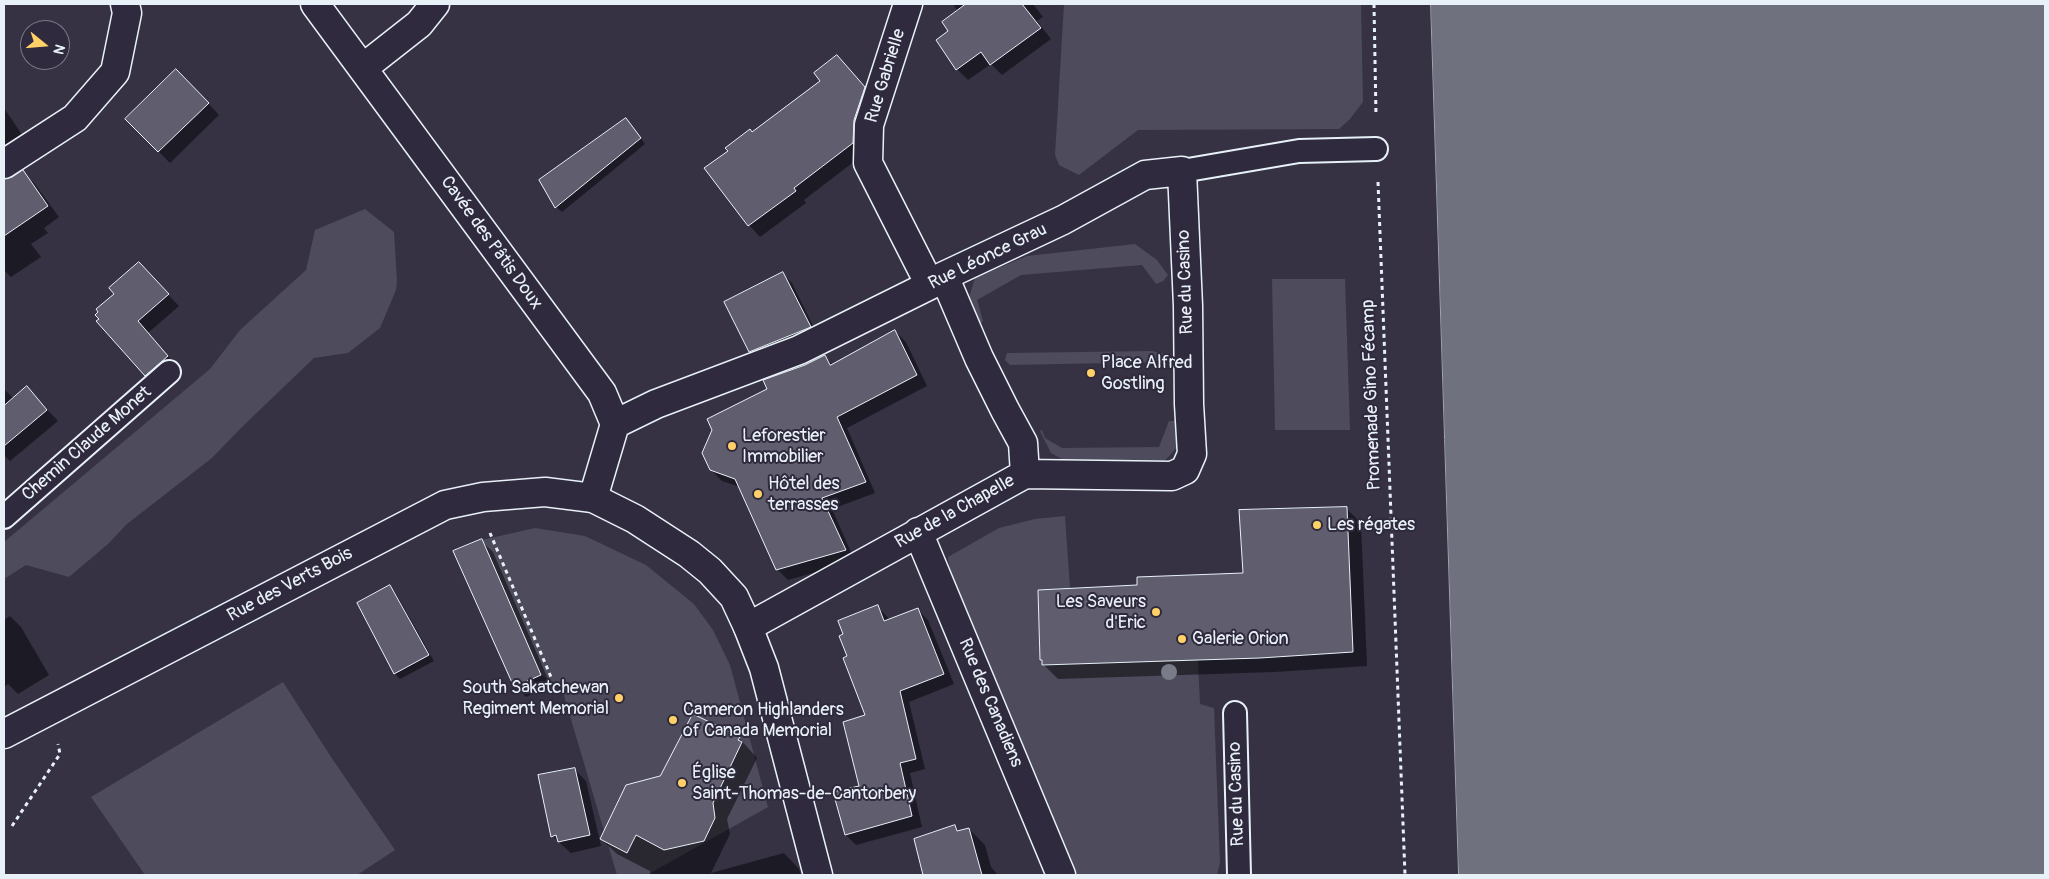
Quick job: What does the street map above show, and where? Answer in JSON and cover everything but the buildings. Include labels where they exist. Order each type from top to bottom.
[{"type":"street","points":[[4,164],[75,118],[115,72],[127,13],[125,4]]},
{"type":"street","name":"Cavée des Pâtis Doux","points":[[315,4],[602,394],[615,424]]},
{"type":"street","points":[[363,68],[419,24],[435,4]]},
{"type":"street","name":"Rue Gabrielle","points":[[908,4],[869,125],[868,163],[937,280]]},
{"type":"street","name":"Rue Léonce Grau","points":[[615,424],[656,404],[798,350],[937,280],[1063,220],[1145,175],[1182,170]]},
{"type":"street","name":"Rue du Casino","points":[[1025,474],[1172,476],[1185,470],[1192,454],[1182,170]]},
{"type":"street","name":"Rue de la Chapelle","points":[[748,627],[1025,474],[1024,443],[937,280]]},
{"type":"street","points":[[593,498],[615,424]]},
{"type":"street","name":"Rue des Verts Bois","points":[[4,734],[445,505],[483,497],[545,492],[593,498],[635,519],[689,554],[710,571],[734,597],[764,668],[818,875]]},
{"type":"street","name":"Rue des Canadiens","points":[[918,532],[1061,875]]},
{"type":"lane","name":"Rue Léonce Grau","points":[[1182,170],[1299,151],[1376,148]]},
{"type":"lane","name":"Chemin Claude Monet","points":[[4,517],[169,372]]},
{"type":"lane","name":"Rue du Casino","points":[[1234,713],[1239,875]]},
{"type":"path","name":"Promenade Gino Fécamp","points":[[1374,4],[1376,148],[1405,875]]},
{"type":"path","points":[[491,536],[551,677]]},
{"type":"path","points":[[12,826],[60,754]]},
{"type":"shaded area","points":[[1064,4],[1361,4],[1363,102],[1350,119],[1339,129],[1138,130],[1079,175],[1059,165],[1055,155]]},
{"type":"shaded area","points":[[365,209],[394,232],[396,290],[380,328],[348,353],[314,358],[212,458],[127,524],[108,544],[69,577],[26,565],[4,579],[4,542],[210,369],[240,330],[306,270],[315,230]]},
{"type":"shaded area","points":[[1135,244],[1157,260],[1168,275],[1163,281],[1156,284],[1142,265],[1021,275],[977,300],[983,321],[980,324],[977,323],[968,301],[975,278],[1027,256]]},
{"type":"shaded area","points":[[1272,279],[1345,279],[1350,430],[1275,430]]},
{"type":"shaded area","points":[[1152,351],[1165,354],[1165,359],[1162,362],[1010,365],[1005,360],[1007,353]]},
{"type":"shaded area","points":[[1169,421],[1177,421],[1178,446],[1162,464],[1069,463],[1051,453],[1040,431],[1042,430],[1045,438],[1062,448],[1159,447]]},
{"type":"shaded area","points":[[1065,516],[1070,588],[1038,590],[1040,660],[1198,660],[1200,704],[1214,708],[1220,863],[1217,875],[1077,875],[951,578],[948,557],[999,528],[1035,519]]},
{"type":"shaded area","points":[[535,528],[585,536],[646,565],[694,604],[713,630],[730,665],[768,807],[647,875],[617,875],[562,689],[538,673],[482,540]]},
{"type":"shaded area","points":[[283,682],[333,760],[395,850],[357,875],[145,875],[91,797]]},
{"type":"water","points":[[1431,4],[2045,4],[2045,875],[1459,875]]},
{"type":"place","name":"Place Alfred Gostling","points":[[1091,373]]},
{"type":"place","name":"Leforestier Immobilier","points":[[732,446]]},
{"type":"place","name":"Hôtel des terrasses","points":[[758,494]]},
{"type":"place","name":"Les régates","points":[[1317,525]]},
{"type":"place","name":"Les Saveurs d'Eric","points":[[1156,612]]},
{"type":"place","name":"Galerie Orion","points":[[1182,639]]},
{"type":"place","name":"South Sakatchewan Regiment Memorial","points":[[619,698]]},
{"type":"place","name":"Cameron Highlanders of Canada Memorial","points":[[673,720]]},
{"type":"place","name":"Église Saint-Thomas-de-Cantorbery","points":[[682,783]]}]
